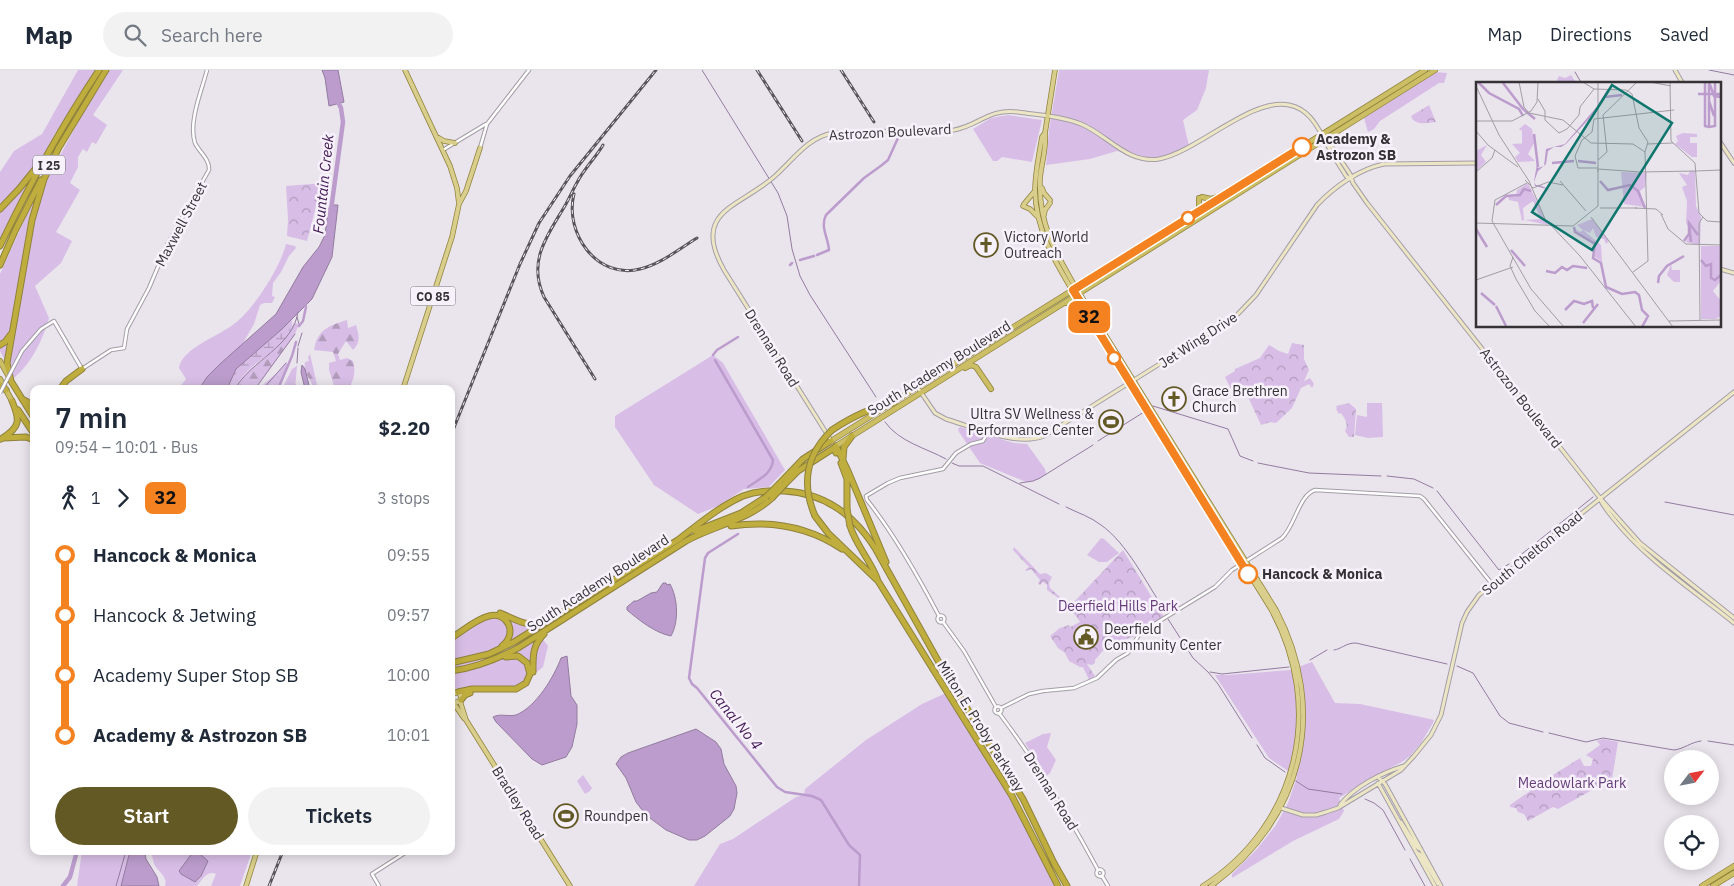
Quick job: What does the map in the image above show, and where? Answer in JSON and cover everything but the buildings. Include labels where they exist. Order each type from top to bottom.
[{"type":"highway","name":"I 25","points":[[0,246],[26,192],[56,138],[99,70]]},
{"type":"highway","name":"I 25","points":[[0,266],[28,204],[59,147],[106,70]]},
{"type":"highway","name":"South Academy Boulevard","points":[[455,670],[465,669],[503,656],[686,541],[748,516],[772,498],[803,459],[894,403],[953,372],[1046,314],[1076,292],[1195,214],[1324,136],[1416,75],[1435,70]]},
{"type":"highway","name":"South Academy Boulevard","points":[[455,662],[478,658],[507,646],[679,539],[702,527],[741,513],[766,497],[798,471],[919,390],[1426,72]]},
{"type":"highway","points":[[0,209],[30,176],[56,138]]},
{"type":"highway","points":[[11,381],[7,363],[32,220],[39,194],[59,147]]},
{"type":"highway","points":[[1195,214],[1199,208],[1200,197],[1213,199],[1235,189]]},
{"type":"highway","points":[[1046,314],[1072,301],[1078,305],[1092,322]]},
{"type":"highway","points":[[0,345],[9,338],[12,331]]},
{"type":"highway","points":[[0,361],[30,412]]},
{"type":"highway","points":[[953,372],[959,372],[971,365],[975,366],[991,389]]},
{"type":"highway","points":[[63,385],[82,370]]},
{"type":"highway","points":[[0,379],[30,428]]},
{"type":"highway","points":[[0,385],[6,390]]},
{"type":"highway","points":[[16,389],[25,402],[30,404]]},
{"type":"highway","points":[[1,439],[13,431],[17,424],[18,417],[12,401]]},
{"type":"highway","points":[[878,581],[828,533],[815,516],[808,496],[808,470],[815,451],[832,430],[866,412],[894,403]]},
{"type":"highway","points":[[843,460],[844,447],[852,436]]},
{"type":"highway","points":[[1,439],[26,437],[30,438]]},
{"type":"highway","points":[[835,447],[843,460],[896,586]]},
{"type":"highway","points":[[835,447],[847,479],[847,509],[850,526],[858,546],[878,581]]},
{"type":"highway","points":[[679,539],[732,502],[752,493],[777,490],[807,494],[828,502],[856,523],[875,548],[896,586]]},
{"type":"highway","points":[[716,528],[760,523],[801,529],[828,540],[855,558]]},
{"type":"highway","name":"Milton E. Proby Parkway","points":[[878,581],[1012,796],[1058,886]]},
{"type":"highway","name":"Milton E. Proby Parkway","points":[[896,586],[940,666],[1023,799],[1067,886]]},
{"type":"highway","points":[[455,633],[489,612],[500,613],[528,624],[540,623],[553,618]]},
{"type":"highway","points":[[455,634],[487,617],[496,616],[502,618],[510,627],[508,641],[478,658]]},
{"type":"highway","points":[[460,700],[470,693],[513,692],[525,688],[532,676],[532,655],[535,645],[552,626]]},
{"type":"highway","points":[[455,692],[472,689],[516,689],[526,683],[530,674],[527,663],[521,657],[515,655],[480,667],[465,669]]},
{"type":"highway","points":[[1702,886],[1734,866]]},
{"type":"highway","points":[[1713,886],[1734,873]]},
{"type":"main road","name":"CO 85","points":[[405,70],[443,150],[456,183],[459,204],[452,237],[405,385]]},
{"type":"main road","points":[[1054,70],[1035,190],[1039,218],[1046,245],[1244,563],[1278,624],[1288,649],[1296,679],[1299,718],[1298,741],[1279,807],[1258,843],[1236,867],[1211,886]]},
{"type":"main road","points":[[1675,70],[1682,82]]},
{"type":"main road","name":"Astrozon Boulevard","points":[[715,253],[713,234],[722,214],[730,205],[775,176],[814,140],[828,134],[951,130],[967,126],[992,114],[1007,111],[1084,125],[1126,153],[1137,158],[1149,159],[1171,155],[1257,109],[1272,104],[1291,105],[1304,111],[1314,121],[1350,174],[1350,179],[1366,202],[1600,498],[1640,543],[1734,618]]},
{"type":"main road","points":[[1044,133],[1040,204],[1045,228],[1054,252],[1092,322],[1132,382]]},
{"type":"main road","points":[[436,135],[444,141],[455,143]]},
{"type":"main road","points":[[1722,145],[1734,163]]},
{"type":"main road","points":[[459,204],[466,191],[480,148]]},
{"type":"main road","name":"Jet Wing Drive","points":[[919,390],[930,408],[939,416],[1018,440],[1040,438],[1228,323],[1240,313],[1256,295],[1317,205],[1328,194],[1350,179],[1369,168],[1388,163],[1476,162]]},
{"type":"main road","points":[[1040,180],[1042,191],[1050,202],[1044,212],[1045,228]]},
{"type":"main road","points":[[1035,190],[1024,205],[1039,218]]},
{"type":"main road","name":"Drennan Road","points":[[715,253],[757,324],[835,447]]},
{"type":"main road","name":"South Chelton Road","points":[[1279,807],[1293,813],[1322,814],[1338,808],[1401,770],[1423,746],[1436,726],[1443,706],[1462,622],[1474,602],[1492,584],[1734,392]]},
{"type":"main road","name":"Astrozon Boulevard","points":[[1600,498],[1602,504],[1631,540],[1734,623]]},
{"type":"main road","name":"Bradley Road","points":[[455,692],[460,695],[466,720]]},
{"type":"main road","name":"Bradley Road","points":[[455,702],[460,700]]},
{"type":"main road","name":"Bradley Road","points":[[455,707],[466,720],[570,886]]},
{"type":"main road","name":"South Chelton Road","points":[[1338,808],[1347,796],[1378,777],[1405,765]]},
{"type":"main road","points":[[1378,777],[1383,781],[1440,886]]},
{"type":"main road","points":[[1378,777],[1378,784],[1435,886]]},
{"type":"main road","points":[[1203,886],[1223,872],[1248,848],[1279,807]]},
{"type":"main road","points":[[1396,816],[1404,825],[1418,849],[1421,849]]},
{"type":"main road","points":[[1415,852],[1421,855],[1440,886]]},
{"type":"main road","points":[[246,886],[256,855]]},
{"type":"street","name":"Maxwell Street","points":[[82,370],[111,350],[124,348],[127,328],[148,288],[168,243],[209,170],[208,162],[198,148],[194,137],[196,109],[207,70]]},
{"type":"street","points":[[443,150],[487,124],[529,70]]},
{"type":"street","points":[[480,148],[487,124]]},
{"type":"street","points":[[0,393],[22,352],[42,329],[54,322],[82,370]]},
{"type":"street","points":[[988,432],[983,441],[971,444],[956,453],[943,469],[896,480],[866,496],[893,536],[939,616],[944,617],[943,622],[968,657],[996,707],[1001,708],[1029,694],[1074,688],[1097,678],[1116,660],[1128,653],[1140,634],[1215,587],[1229,572],[1285,536],[1305,497],[1312,490],[1415,495],[1424,499],[1492,584]]},
{"type":"street","name":"Drennan Road","points":[[996,707],[995,712],[999,713],[1014,733],[1098,870],[1103,871],[1102,876],[1108,886]]},
{"type":"street","points":[[999,713],[1001,708]]},
{"type":"street","points":[[380,886],[372,874],[402,855]]},
{"type":"green space","points":[[78,70],[96,70],[54,135],[0,240],[0,172],[14,151],[42,134]]},
{"type":"green space","points":[[110,70],[123,70],[93,115],[107,125],[96,144],[92,142],[87,152],[83,149],[78,157],[78,167],[70,183],[80,190],[56,232],[72,241],[61,263],[35,286],[49,318],[47,326],[31,358],[14,378],[0,351],[0,274],[37,192],[44,185],[82,115]]},
{"type":"green space","points":[[1059,70],[1209,70],[1206,88],[1197,110],[1183,120],[1189,146],[1162,158],[1149,159],[1117,151],[1090,159],[1046,165],[1049,130]]},
{"type":"green space","points":[[1436,72],[1447,73],[1444,83],[1439,83],[1380,121],[1374,129],[1368,132],[1364,118]]},
{"type":"green space","points":[[1571,75],[1576,82],[1556,82],[1559,76],[1565,78]]},
{"type":"green space","points":[[1429,105],[1436,122],[1418,123],[1413,119],[1411,116]]},
{"type":"green space","points":[[1008,115],[1042,120],[1032,162],[1002,157],[997,161],[993,161],[973,129],[991,118]]},
{"type":"green space","points":[[325,183],[307,241],[287,236],[286,186]]},
{"type":"green space","points":[[286,244],[295,246],[296,248],[273,283],[272,296],[275,297],[272,303],[260,305],[254,324],[243,343],[207,377],[202,385],[181,385],[186,379],[179,368],[187,354],[234,324],[250,309],[272,276]]},
{"type":"green space","points":[[292,320],[289,334],[284,341],[247,372],[237,385],[229,385],[236,369]]},
{"type":"green space","points":[[347,320],[348,328],[356,325],[358,341],[356,347],[353,350],[346,341],[338,354],[340,360],[347,358],[353,361],[354,376],[350,385],[334,385],[329,370],[329,363],[336,361],[333,352],[314,350],[321,333],[334,324]]},
{"type":"green space","points":[[294,323],[299,324],[295,334],[258,385],[237,385],[245,375],[285,337]]},
{"type":"green space","points":[[1292,343],[1304,345],[1304,359],[1309,370],[1304,381],[1310,378],[1314,384],[1312,388],[1309,384],[1301,388],[1292,408],[1276,423],[1270,422],[1261,425],[1242,384],[1231,389],[1225,377],[1235,371],[1235,369],[1260,358],[1269,345],[1288,354]]},
{"type":"green space","points":[[310,354],[317,385],[312,385],[305,370],[305,362],[309,361],[308,357]]},
{"type":"green space","points":[[713,355],[723,363],[785,470],[769,487],[744,489],[718,506],[698,514],[654,485],[615,427],[615,416]]},
{"type":"green space","points":[[286,363],[289,365],[280,385],[272,385],[279,376],[278,372]]},
{"type":"green space","points":[[297,366],[295,385],[284,385],[292,369]]},
{"type":"green space","points":[[278,372],[279,376],[272,385],[263,385]]},
{"type":"green space","points":[[1349,403],[1356,409],[1354,437],[1349,437],[1345,431],[1346,422],[1341,413],[1339,414],[1336,409],[1336,406]]},
{"type":"green space","points":[[1367,403],[1382,403],[1383,437],[1368,438],[1355,435],[1357,415],[1367,417]]},
{"type":"green space","points":[[960,427],[1014,443],[1027,444],[1045,469],[1046,474],[1037,480],[1026,482],[980,463],[959,432],[958,429]]},
{"type":"green space","points":[[1101,538],[1119,553],[1107,562],[1099,562],[1087,555]]},
{"type":"green space","name":"Deerfield Hills Park","points":[[1014,547],[1040,574],[1046,573],[1052,577],[1049,583],[1050,588],[1072,608],[1074,602],[1123,550],[1164,617],[1137,635],[1106,647],[1095,660],[1095,663],[1092,665],[1087,664],[1095,676],[1089,680],[1083,667],[1069,661],[1065,653],[1058,648],[1050,636],[1060,628],[1069,625],[1070,627],[1080,622],[1067,606],[1047,590],[1047,585],[1043,582],[1040,585],[1038,584],[1040,580],[1031,569],[1025,570],[1029,567],[1013,550]]},
{"type":"green space","points":[[492,617],[533,626],[548,646],[543,667],[523,683],[514,687],[461,690],[455,688],[455,638],[487,618]]},
{"type":"green space","points":[[1312,662],[1335,703],[1360,704],[1434,720],[1433,723],[1421,743],[1410,756],[1339,798],[1344,811],[1339,819],[1293,841],[1232,878],[1232,874],[1257,849],[1276,825],[1288,803],[1297,777],[1269,758],[1215,675],[1290,670]]},
{"type":"green space","points":[[946,693],[1012,801],[1057,886],[860,886],[860,861],[858,886],[694,886],[720,844],[733,839],[796,797],[804,795],[805,789],[866,740],[922,704]]},
{"type":"green space","points":[[1051,733],[1047,747],[1056,760],[1050,773],[1046,776],[1025,743],[1043,734]]},
{"type":"green space","name":"Meadowlark Park","points":[[1603,739],[1618,742],[1612,779],[1558,809],[1553,807],[1528,821],[1524,814],[1518,812],[1516,808],[1510,807],[1510,805],[1580,758],[1584,766],[1591,766],[1593,759],[1586,755],[1600,745],[1597,741]]},
{"type":"green space","points":[[583,775],[592,788],[585,794],[577,781]]},
{"type":"green space","points":[[81,855],[129,855],[121,886],[77,886]]},
{"type":"green space","points":[[152,855],[251,855],[240,886],[211,886],[216,874],[210,873],[197,886],[165,886],[165,879],[154,864]]},
{"type":"shaded area","points":[[322,70],[338,70],[344,102],[329,106]]},
{"type":"shaded area","points":[[331,205],[338,205],[332,257],[312,299],[281,330],[236,369],[229,385],[202,385],[220,364],[276,314],[303,267],[319,247],[325,235],[326,212]]},
{"type":"shaded area","points":[[302,365],[305,369],[309,385],[304,385],[301,372]]},
{"type":"shaded area","points":[[663,583],[670,584],[675,596],[676,617],[671,636],[653,629],[627,610],[627,607],[634,601],[657,592]]},
{"type":"shaded area","points":[[567,656],[571,696],[577,705],[577,724],[572,747],[566,757],[542,765],[532,759],[493,717],[498,715],[516,715],[523,711],[543,691],[554,674],[561,658]]},
{"type":"shaded area","points":[[696,729],[716,742],[721,749],[724,764],[736,786],[737,793],[734,809],[730,816],[705,836],[697,840],[689,840],[666,830],[646,815],[636,802],[626,778],[616,764],[621,757],[628,753]]},
{"type":"shaded area","points":[[129,855],[145,855],[157,877],[159,886],[121,886]]},
{"type":"shaded area","points":[[191,855],[201,855],[208,861],[201,876],[195,882],[179,871]]},
{"type":"waterway","points":[[702,70],[778,193],[787,216],[792,249],[800,276],[810,295],[876,397]]},
{"type":"waterway","points":[[1709,70],[1734,75]]},
{"type":"waterway","points":[[1575,72],[1581,82]]},
{"type":"waterway","name":"Fountain Creek","points":[[331,210],[343,122],[341,108],[337,100]]},
{"type":"waterway","name":"Canal No 4","points":[[817,255],[829,250],[824,228],[826,215],[864,178],[888,160],[898,138]]},
{"type":"waterway","name":"Canal No 4","points":[[800,260],[814,256]]},
{"type":"waterway","points":[[299,326],[303,321],[305,304]]},
{"type":"waterway","name":"Fountain Creek","points":[[238,385],[288,335],[295,324],[298,312]]},
{"type":"waterway","name":"Fountain Creek","points":[[297,317],[299,324]]},
{"type":"waterway","points":[[298,346],[302,333]]},
{"type":"waterway","points":[[258,385],[295,334]]},
{"type":"waterway","name":"Canal No 4","points":[[713,355],[717,350],[738,337]]},
{"type":"waterway","points":[[280,385],[296,342]]},
{"type":"waterway","points":[[297,363],[298,348]]},
{"type":"waterway","name":"Canal No 4","points":[[715,360],[773,460],[767,473],[748,487]]},
{"type":"waterway","points":[[267,385],[286,363]]},
{"type":"waterway","points":[[1153,406],[1228,429],[1240,456],[1253,461]]},
{"type":"waterway","points":[[1098,441],[1144,412]]},
{"type":"waterway","points":[[885,422],[905,440],[946,459]]},
{"type":"waterway","points":[[1020,483],[1040,478],[1093,445]]},
{"type":"waterway","points":[[952,463],[959,466],[983,466],[1059,504]]},
{"type":"waterway","points":[[1258,463],[1309,473],[1381,476]]},
{"type":"waterway","points":[[1387,476],[1414,479],[1433,488]]},
{"type":"waterway","points":[[1437,491],[1499,570],[1509,564]]},
{"type":"waterway","points":[[1537,542],[1593,497]]},
{"type":"waterway","points":[[1665,502],[1734,515]]},
{"type":"waterway","points":[[1066,507],[1101,525],[1119,542],[1165,611]]},
{"type":"waterway","name":"Canal No 4","points":[[738,534],[708,553],[705,558],[689,678],[777,787],[785,792],[812,796],[821,800],[849,845],[860,855],[859,886]]},
{"type":"waterway","points":[[1514,560],[1532,546]]},
{"type":"waterway","points":[[1168,619],[1193,658],[1218,684],[1252,738]]},
{"type":"waterway","points":[[1334,650],[1356,643],[1447,664]]},
{"type":"waterway","points":[[1310,660],[1327,650]]},
{"type":"waterway","points":[[1457,666],[1473,673],[1500,716],[1509,723],[1543,732]]},
{"type":"waterway","points":[[1210,672],[1222,674],[1289,667]]},
{"type":"waterway","points":[[1549,733],[1586,742],[1603,738],[1674,750],[1701,741]]},
{"type":"waterway","points":[[1708,741],[1734,745]]},
{"type":"waterway","points":[[1257,745],[1265,758],[1285,772]]},
{"type":"waterway","points":[[1296,781],[1308,789],[1342,794]]},
{"type":"waterway","points":[[1365,799],[1383,810],[1405,850]]},
{"type":"waterway","name":"Fountain Creek","points":[[63,886],[70,877],[76,855]]},
{"type":"waterway","points":[[116,886],[125,855]]},
{"type":"waterway","points":[[1410,859],[1425,886]]},
{"type":"railway","points":[[455,425],[520,264],[539,223],[570,176],[656,70]]},
{"type":"railway","points":[[757,70],[802,141]]},
{"type":"railway","points":[[841,70],[874,122]]},
{"type":"railway","points":[[595,379],[544,297],[539,284],[538,271],[539,259],[547,237],[580,178],[603,145]]},
{"type":"railway","points":[[574,194],[572,209],[574,224],[579,238],[587,250],[598,260],[610,267],[624,271],[648,267],[663,260],[697,238]]},
{"type":"railway","points":[[269,886],[281,855]]},
{"type":"bus line","name":"32","points":[[1248,574],[1073,290],[1302,147]]},
{"type":"place","name":"Academy & Astrozon SB","points":[[1302,147]]},
{"type":"place","name":"Victory World Outreach","points":[[986,245]]},
{"type":"place","name":"Grace Brethren Church","points":[[1174,399]]},
{"type":"place","name":"Ultra SV Wellness & Performance Center","points":[[1111,422]]},
{"type":"place","name":"Hancock & Monica","points":[[1248,574]]},
{"type":"place","name":"Deerfield Community Center","points":[[1086,637]]},
{"type":"place","name":"Roundpen","points":[[566,816]]}]
